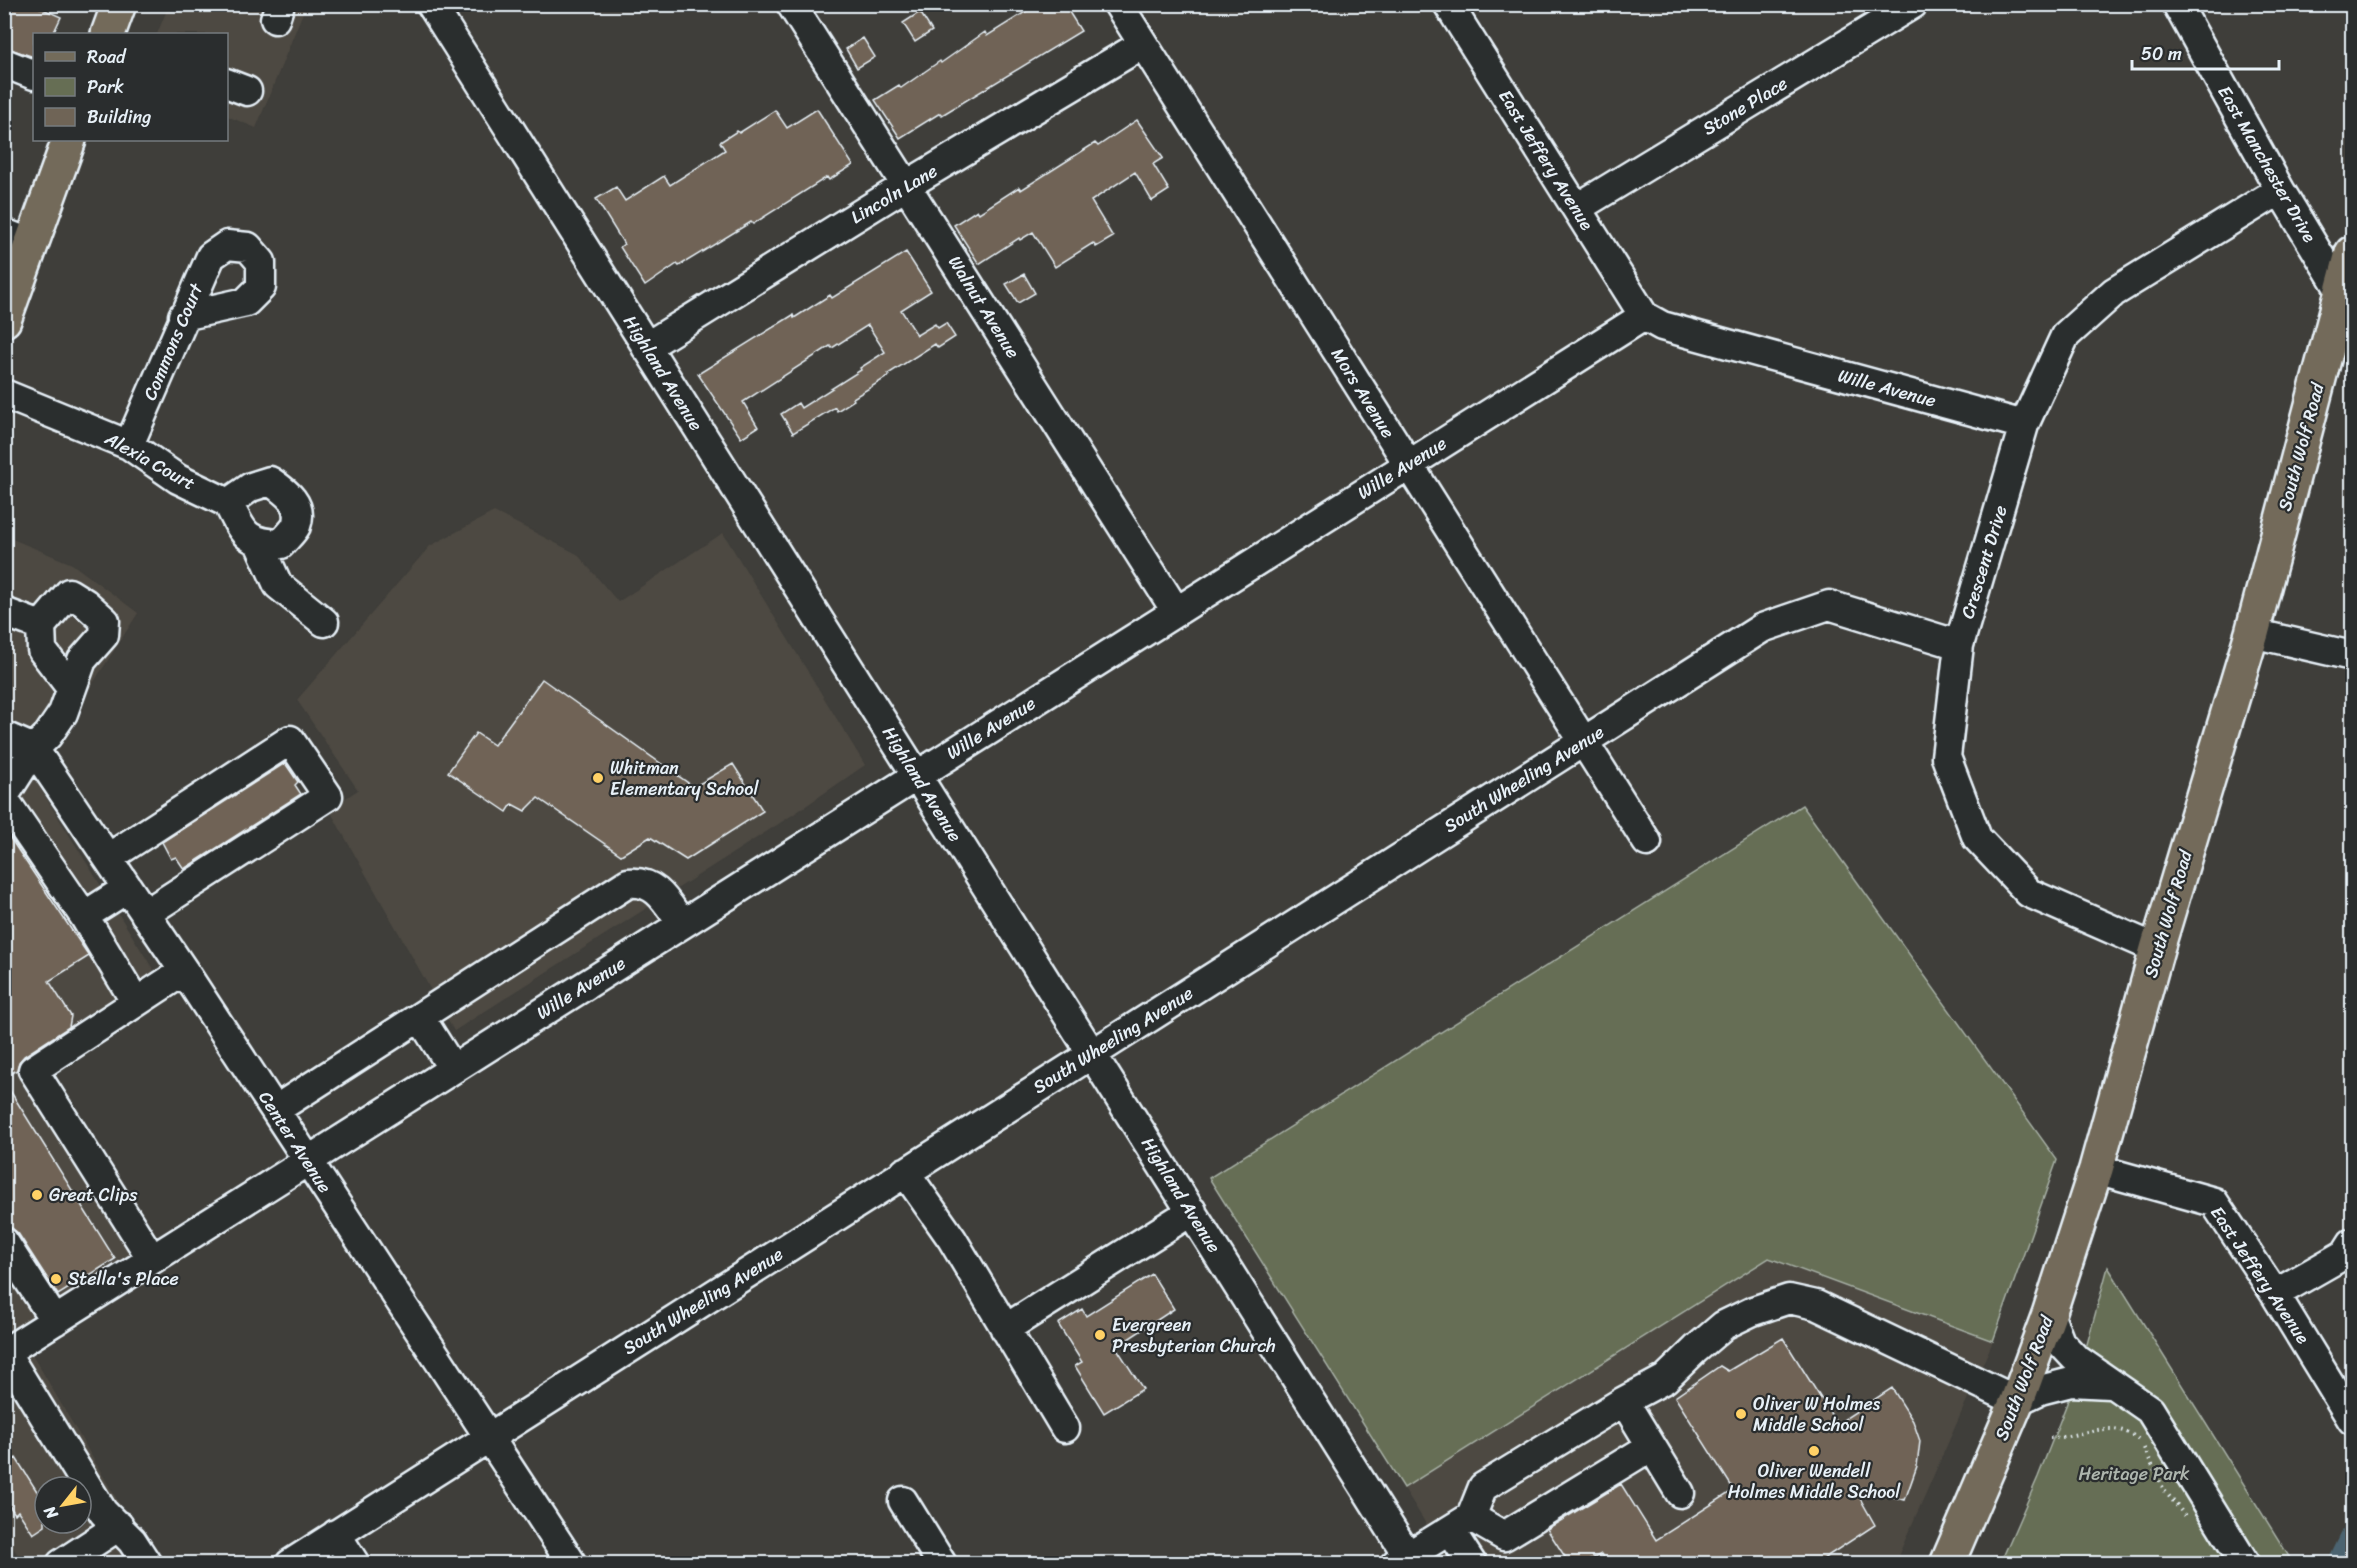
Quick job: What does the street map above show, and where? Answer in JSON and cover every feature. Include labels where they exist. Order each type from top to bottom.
[{"type":"main road","points":[[108,33],[119,4]]},
{"type":"main road","points":[[4,320],[18,238],[68,141]]},
{"type":"main road","name":"South Wolf Road","points":[[1947,1563],[2017,1401],[2049,1314],[2096,1169],[2157,949],[2253,633],[2352,253]]},
{"type":"street","name":"Highland Avenue","points":[[431,4],[1191,1211],[1405,1561]]},
{"type":"street","name":"Walnut Avenue","points":[[791,4],[1176,611]]},
{"type":"street","name":"Mors Avenue","points":[[1118,4],[1647,842]]},
{"type":"street","name":"East Jeffery Avenue","points":[[1448,4],[1644,316]]},
{"type":"street","name":"Stone Place","points":[[1577,208],[1913,4]]},
{"type":"street","name":"East Manchester Drive","points":[[2177,4],[2280,190],[2341,291]]},
{"type":"street","name":"Lincoln Lane","points":[[646,347],[907,185],[1143,44]]},
{"type":"street","points":[[4,63],[33,75]]},
{"type":"street","name":"Crescent Drive","points":[[2157,949],[2029,893],[1977,838],[1946,757],[1959,645],[2024,425],[2065,336],[2115,292],[2280,190]]},
{"type":"street","name":"Commons Court","points":[[129,445],[183,316],[211,256],[227,245],[248,247],[261,262],[261,287],[246,302],[183,316]]},
{"type":"street","name":"Wille Avenue","points":[[7,1346],[55,1321],[1644,316],[1662,326],[2024,425]]},
{"type":"street","name":"Alexia Court","points":[[4,394],[129,445],[178,479],[228,503]]},
{"type":"street","points":[[259,543],[281,544],[296,527],[298,510],[290,494],[270,482],[250,487],[228,503],[242,531],[259,543],[278,585],[324,622]]},
{"type":"street","points":[[71,688],[42,650],[40,626],[69,593],[85,603],[105,621],[104,635],[82,660],[63,713],[48,735],[34,749],[4,797],[84,916],[135,1001]]},
{"type":"street","name":"South Wheeling Avenue","points":[[290,1563],[1762,628],[1829,605],[1959,645]]},
{"type":"street","points":[[4,612],[40,626]]},
{"type":"street","points":[[2253,633],[2352,656]]},
{"type":"street","points":[[4,736],[34,749]]},
{"type":"street","points":[[108,858],[290,740],[328,796],[145,914]]},
{"type":"street","name":"Center Avenue","points":[[34,749],[184,971],[572,1563]]},
{"type":"street","points":[[275,1110],[628,883],[640,882],[661,893],[682,924]]},
{"type":"street","points":[[84,916],[128,888]]},
{"type":"street","points":[[152,1259],[33,1070],[184,971]]},
{"type":"street","points":[[420,1017],[453,1069]]},
{"type":"street","name":"East Jeffery Avenue","points":[[2096,1169],[2214,1202],[2275,1294],[2352,1420]]},
{"type":"street","points":[[905,1172],[952,1239],[1065,1428]]},
{"type":"street","points":[[1005,1329],[1191,1211]]},
{"type":"street","points":[[4,1242],[55,1321]]},
{"type":"street","points":[[2275,1294],[2345,1254],[2352,1243]]},
{"type":"street","points":[[1405,1561],[1461,1524],[1483,1486],[1624,1401],[1665,1379],[1724,1325],[1753,1311],[1789,1299],[1816,1305],[2017,1401],[2040,1390],[2071,1382],[2109,1384]]},
{"type":"street","points":[[2049,1314],[2060,1342],[2075,1358],[2109,1384],[2150,1410],[2245,1563]]},
{"type":"street","points":[[7,1346],[103,1512],[119,1526],[147,1563]]},
{"type":"street","points":[[1624,1401],[1680,1493]]},
{"type":"street","points":[[1461,1524],[1504,1536],[1650,1447]]},
{"type":"street","points":[[903,1501],[942,1563]]},
{"type":"street","points":[[1461,1524],[1472,1563]]},
{"type":"street","points":[[61,1563],[119,1526]]},
{"type":"street","points":[[336,1534],[355,1563]]},
{"type":"path","points":[[2050,1438],[2104,1427],[2129,1432],[2138,1439],[2164,1490],[2194,1527]]},
{"type":"shaded area","points":[[169,5],[306,5],[256,128],[228,116],[228,33],[157,33]]},
{"type":"shaded area","name":"Whitman Elementary School","points":[[494,512],[577,554],[618,602],[723,533],[865,765],[794,814],[454,1031],[329,809],[358,790],[297,700],[430,546]]},
{"type":"shaded area","points":[[5,536],[72,564],[138,613],[33,777],[161,982],[27,1070],[139,1250],[50,1305],[5,1234],[4,644],[8,636],[5,635]]},
{"type":"shaded area","points":[[4,1255],[56,1337],[32,1354],[154,1563],[23,1563],[5,1535]]},
{"type":"shaded area","name":"Oliver W Holmes Middle School","points":[[1769,1258],[1993,1341],[1895,1563],[1450,1563],[1404,1488]]},
{"type":"green space","points":[[1802,805],[2057,1160],[1993,1341],[1769,1258],[1404,1488],[1209,1178]]},
{"type":"green space","name":"Heritage Park","points":[[2108,1267],[2293,1563],[2000,1564],[2038,1477],[2080,1370]]},
{"type":"building","points":[[4,4],[32,4],[61,17],[53,33],[33,33],[33,57],[4,47]]},
{"type":"building","points":[[1038,4],[1064,4],[1081,31],[900,138],[875,100],[899,85],[901,88],[985,32],[987,36]]},
{"type":"building","points":[[920,12],[932,31],[915,42],[903,23]]},
{"type":"building","points":[[863,38],[875,57],[857,68],[846,49]]},
{"type":"building","points":[[817,109],[853,165],[829,180],[827,177],[753,224],[751,222],[679,266],[677,264],[645,286],[620,247],[624,244],[596,199],[616,187],[625,201],[664,176],[670,185],[725,150],[720,142],[775,110],[787,128]]},
{"type":"building","points":[[1137,120],[1163,158],[1153,164],[1169,190],[1152,201],[1135,172],[1091,201],[1113,237],[1096,247],[1093,243],[1055,267],[1033,232],[1020,240],[1019,238],[979,264],[954,225],[977,210],[979,213],[1019,187],[1021,190],[1095,143],[1098,146]]},
{"type":"building","points":[[906,252],[931,291],[901,310],[917,335],[935,324],[938,328],[946,323],[955,337],[938,348],[935,344],[837,411],[835,407],[793,433],[781,414],[798,403],[801,408],[885,352],[868,325],[832,348],[830,346],[743,402],[758,427],[741,438],[698,374],[793,315],[794,318],[830,295],[832,298]]},
{"type":"building","points":[[1024,274],[1035,293],[1018,303],[1006,284]]},
{"type":"building","points":[[542,679],[694,787],[733,764],[763,811],[686,860],[650,837],[621,855],[538,798],[525,811],[512,804],[507,812],[448,772],[476,733],[494,745]]},
{"type":"building","points":[[285,763],[298,782],[295,785],[301,794],[184,869],[176,857],[171,859],[162,842]]},
{"type":"building","points":[[4,829],[89,956],[49,981],[71,1016],[69,1027],[24,1056],[17,1070],[4,1077]]},
{"type":"building","points":[[4,1081],[115,1259],[58,1295],[18,1233],[4,1222]]},
{"type":"building","name":"Evergreen Presbyterian Church","points":[[1152,1274],[1174,1309],[1116,1347],[1143,1389],[1104,1413],[1075,1366],[1082,1362],[1058,1324],[1082,1309],[1086,1316]]},
{"type":"building","name":"Oliver Wendell Holmes Middle School","points":[[1783,1338],[1837,1424],[1892,1388],[1913,1421],[1920,1441],[1917,1466],[1905,1500],[1853,1486],[1875,1525],[1817,1563],[1607,1563],[1601,1554],[1585,1563],[1569,1563],[1547,1529],[1621,1484],[1656,1540],[1734,1490],[1675,1397],[1720,1366],[1728,1371]]},
{"type":"building","points":[[16,1458],[33,1485],[33,1534],[18,1511],[15,1514],[4,1498],[4,1465]]},
{"type":"waterway","points":[[2338,1564],[2352,1535]]},
{"type":"place","name":"Whitman Elementary School","points":[[598,778]]},
{"type":"place","name":"Great Clips","points":[[37,1195]]},
{"type":"place","name":"Stella's Place","points":[[56,1279]]},
{"type":"place","name":"Evergreen Presbyterian Church","points":[[1100,1335]]},
{"type":"place","name":"Oliver W Holmes Middle School","points":[[1741,1414]]},
{"type":"place","name":"Oliver Wendell Holmes Middle School","points":[[1814,1451]]}]
